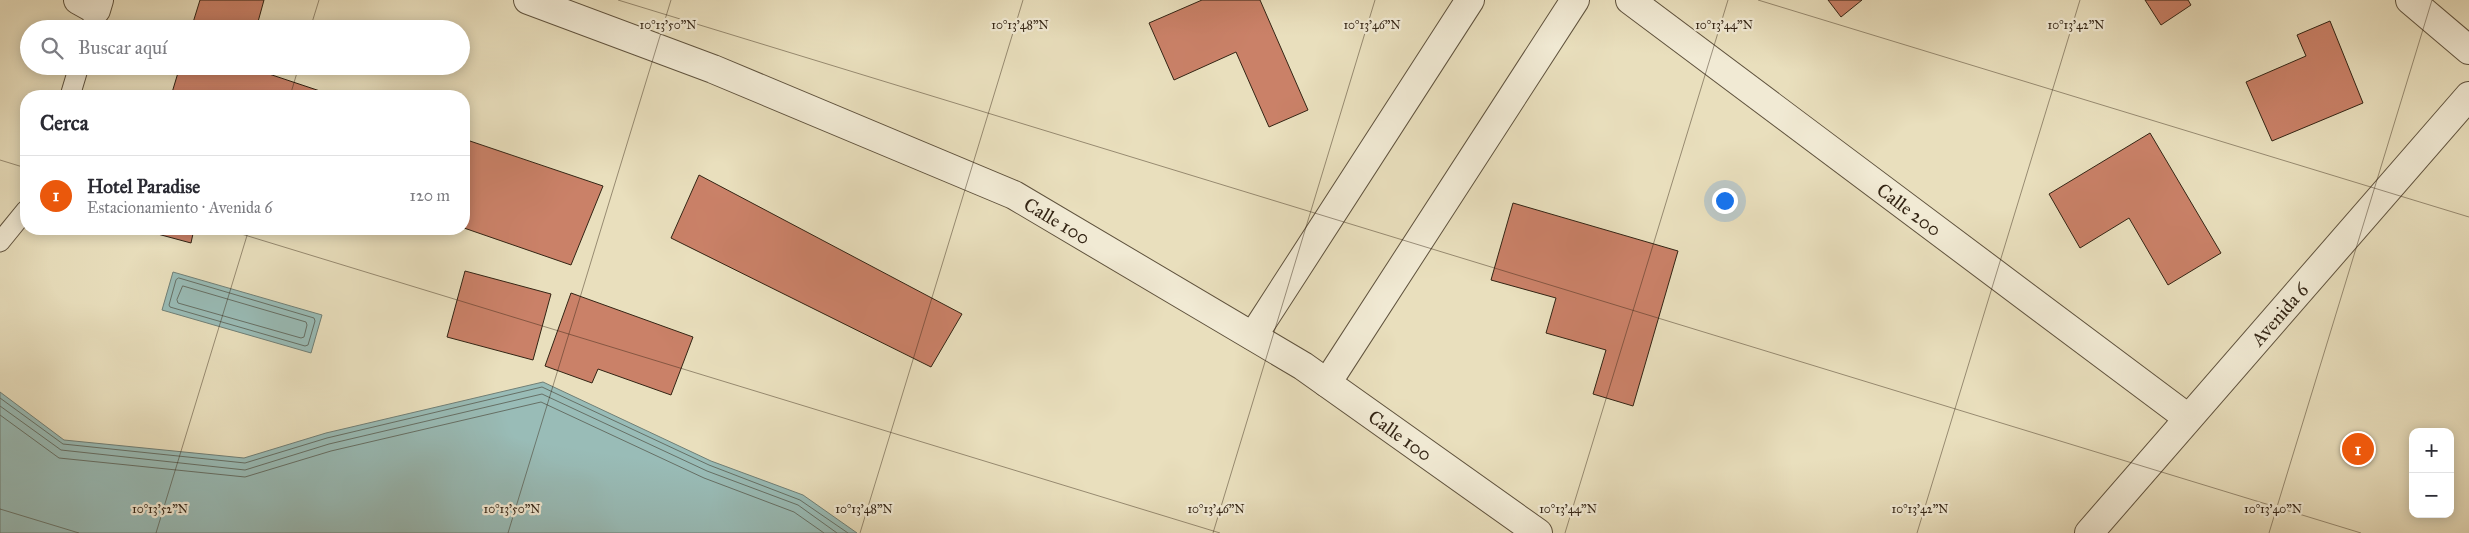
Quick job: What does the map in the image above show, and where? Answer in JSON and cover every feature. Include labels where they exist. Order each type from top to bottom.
[{"type":"street","name":"Calle 100","points":[[528,0],[713,69],[1014,194],[1253,336],[1327,383],[1538,533]]},
{"type":"street","points":[[1253,336],[1470,0]]},
{"type":"street","points":[[1327,383],[1575,0]]},
{"type":"street","name":"Calle 200","points":[[1630,0],[2188,418]]},
{"type":"street","points":[[2410,0],[2469,50]]},
{"type":"street","name":"Avenida 6","points":[[2089,533],[2469,96]]},
{"type":"lane","points":[[72,90],[76,75]]},
{"type":"lane","points":[[0,242],[20,217]]},
{"type":"water","points":[[173,272],[322,315],[311,353],[162,310]]},
{"type":"water","points":[[543,382],[711,461],[803,495],[857,533],[0,533],[0,392],[64,440],[244,458],[326,433]]},
{"type":"building","points":[[200,0],[264,0],[258,20],[194,20]]},
{"type":"building","points":[[1202,0],[1260,0],[1308,110],[1269,127],[1236,52],[1174,80],[1149,23]]},
{"type":"building","points":[[1828,0],[1862,0],[1841,17]]},
{"type":"building","points":[[2145,0],[2188,0],[2191,5],[2161,25]]},
{"type":"building","points":[[2330,21],[2363,103],[2272,141],[2246,82],[2306,56],[2297,35]]},
{"type":"building","points":[[177,75],[272,75],[317,90],[173,90]]},
{"type":"building","points":[[2150,133],[2221,253],[2168,285],[2129,218],[2080,248],[2049,194]]},
{"type":"building","points":[[470,141],[603,186],[571,265],[470,230]]},
{"type":"building","points":[[699,175],[962,314],[931,367],[671,238]]},
{"type":"building","points":[[1513,203],[1678,251],[1633,406],[1593,394],[1606,350],[1546,333],[1556,298],[1491,280]]},
{"type":"building","points":[[161,235],[193,235],[191,243]]},
{"type":"building","points":[[465,271],[551,294],[533,360],[447,337]]},
{"type":"building","points":[[571,293],[693,337],[671,395],[598,369],[592,383],[545,366]]},
{"type":"place","name":"Hotel Paradise","points":[[2358,449]]}]
